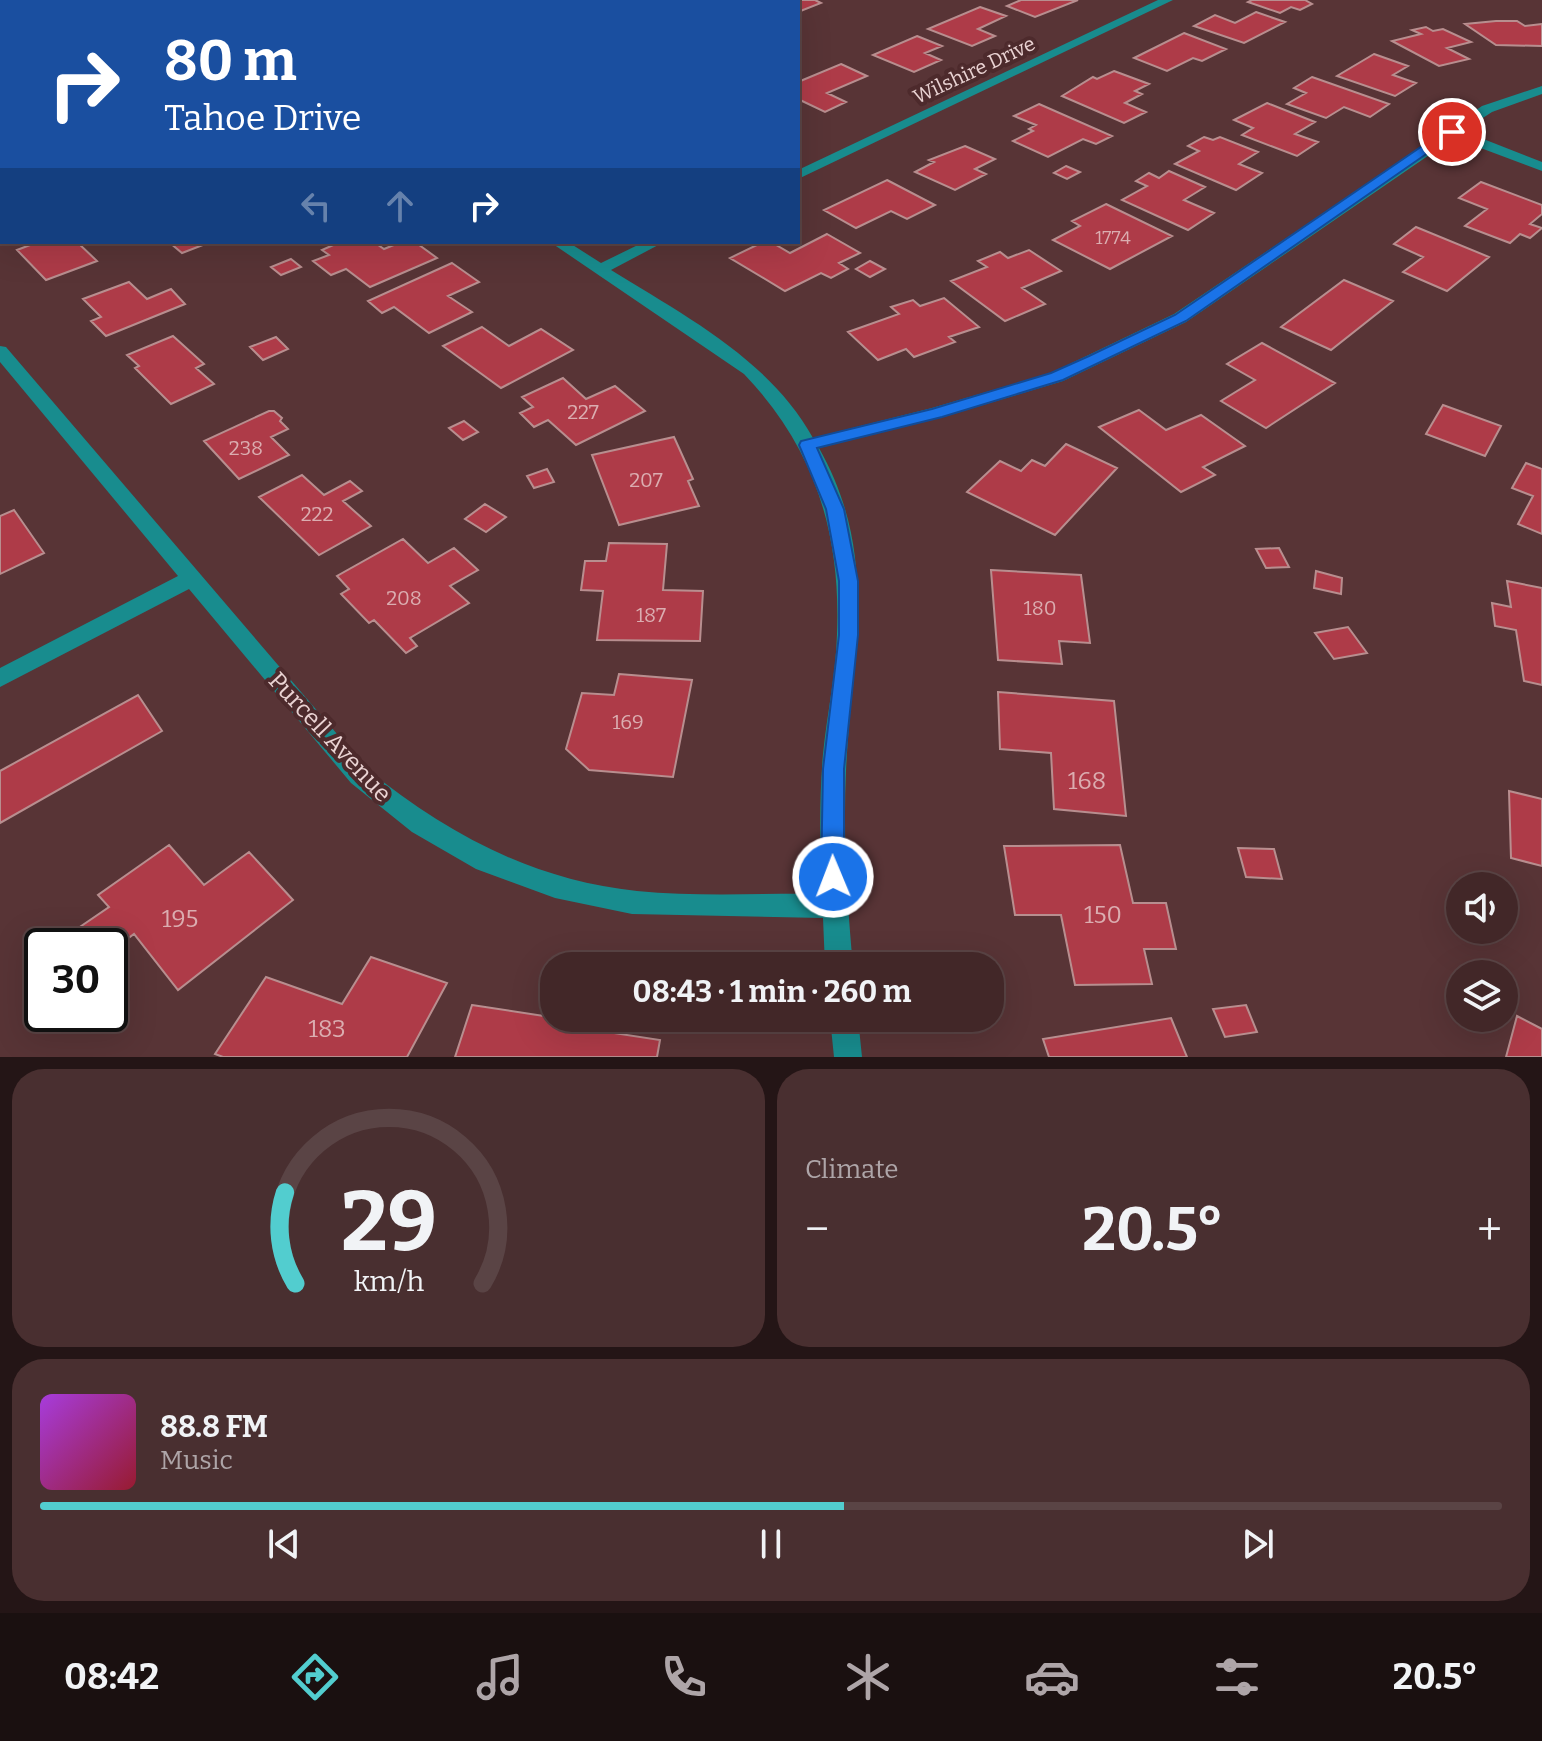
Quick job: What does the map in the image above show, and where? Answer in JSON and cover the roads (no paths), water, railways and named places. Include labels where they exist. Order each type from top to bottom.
[{"type":"street","name":"Wilshire Drive","points":[[800,174],[1167,0]]},
{"type":"street","points":[[807,445],[936,413],[1057,377],[1095,360],[1180,318],[1452,132],[1503,101],[1542,90]]},
{"type":"street","points":[[1452,132],[1542,167]]},
{"type":"street","points":[[561,244],[659,306],[750,370],[780,404],[807,445],[835,509],[848,581],[848,635],[834,769],[834,906],[838,952]]},
{"type":"street","points":[[600,269],[652,244]]},
{"type":"street","name":"Purcell Avenue","points":[[0,351],[359,776],[398,811],[445,842],[482,861],[566,890],[634,903],[834,906]]},
{"type":"street","points":[[0,678],[190,579]]},
{"type":"street","points":[[845,1032],[848,1057]]}]
